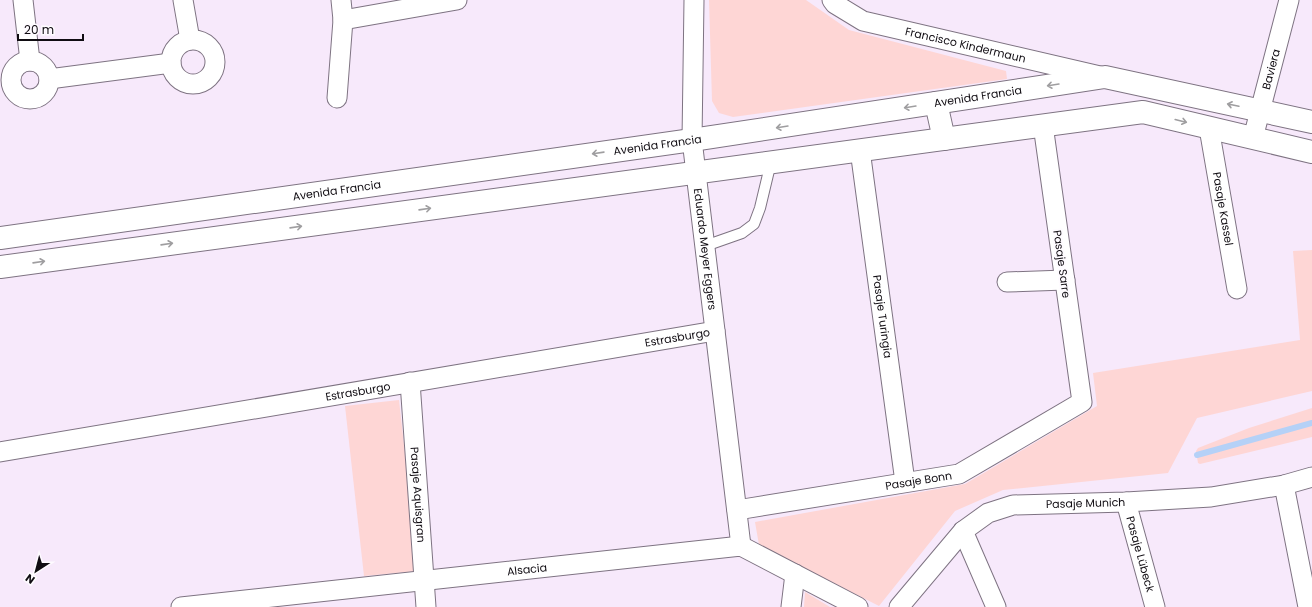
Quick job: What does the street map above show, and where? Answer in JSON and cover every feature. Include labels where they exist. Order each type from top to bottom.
[{"type":"main road","name":"Avenida Francia","points":[[0,238],[692,140],[1105,77],[1312,122]]},
{"type":"main road","points":[[936,103],[944,139]]},
{"type":"main road","points":[[0,267],[1143,112],[1312,152]]},
{"type":"street","points":[[22,0],[30,61]]},
{"type":"street","points":[[183,0],[190,40]]},
{"type":"street","points":[[337,98],[342,20],[340,0]]},
{"type":"street","points":[[342,20],[457,0]]},
{"type":"street","name":"Eduardo Meyer Eggers","points":[[694,0],[692,140],[741,546]]},
{"type":"street","name":"Francisco Kindermaun","points":[[832,0],[835,4],[863,21],[1105,77]]},
{"type":"street","name":"Baviera","points":[[1253,138],[1289,0]]},
{"type":"street","points":[[198,40],[205,43],[211,49],[215,64],[208,78],[201,82],[193,83],[185,82],[178,77],[174,71],[172,63],[174,51],[184,42],[198,40]]},
{"type":"street","points":[[30,61],[37,62],[43,66],[48,72],[49,79],[48,86],[44,93],[39,97],[31,99],[24,98],[18,94],[13,88],[11,80],[17,67],[23,62],[30,61]]},
{"type":"street","points":[[49,79],[172,63]]},
{"type":"street","name":"Pasaje Sarre","points":[[1043,125],[1082,402]]},
{"type":"street","name":"Pasaje Kassel","points":[[1209,128],[1237,289]]},
{"type":"street","name":"Pasaje Turingia","points":[[860,150],[905,482]]},
{"type":"street","points":[[1007,282],[1065,280]]},
{"type":"street","name":"Estrasburgo","points":[[0,452],[715,330]]},
{"type":"street","name":"Pasaje Aquisgran","points":[[410,382],[426,607]]},
{"type":"street","name":"Pasaje Bonn","points":[[737,510],[959,474],[1082,402]]},
{"type":"street","name":"Pasaje Munich","points":[[899,607],[963,531],[988,513],[1013,505],[1126,502],[1210,497],[1284,485],[1312,477]]},
{"type":"street","points":[[1284,485],[1308,607]]},
{"type":"street","name":"Pasaje Lübeck","points":[[1126,502],[1155,607]]},
{"type":"street","points":[[963,531],[996,607]]},
{"type":"street","points":[[741,546],[858,607]]},
{"type":"street","name":"Alsacia","points":[[181,607],[741,546]]},
{"type":"street","points":[[791,607],[795,574]]},
{"type":"lane","points":[[705,246],[742,233],[754,224],[760,208],[771,162]]},
{"type":"shaded area","points":[[709,0],[806,0],[849,30],[1006,71],[1007,79],[733,117],[719,113],[712,101]]},
{"type":"shaded area","points":[[1312,250],[1312,391],[1197,418],[1168,473],[1003,490],[955,511],[879,606],[759,545],[755,522],[965,484],[1097,406],[1093,373],[1300,340],[1293,251]]},
{"type":"shaded area","points":[[399,400],[418,571],[364,576],[345,406]]},
{"type":"shaded area","points":[[1312,408],[1312,437],[1200,464],[1198,463],[1196,451],[1198,448],[1249,428]]},
{"type":"shaded area","points":[[805,592],[830,607],[804,607]]},
{"type":"waterway","points":[[1197,455],[1312,423]]}]
